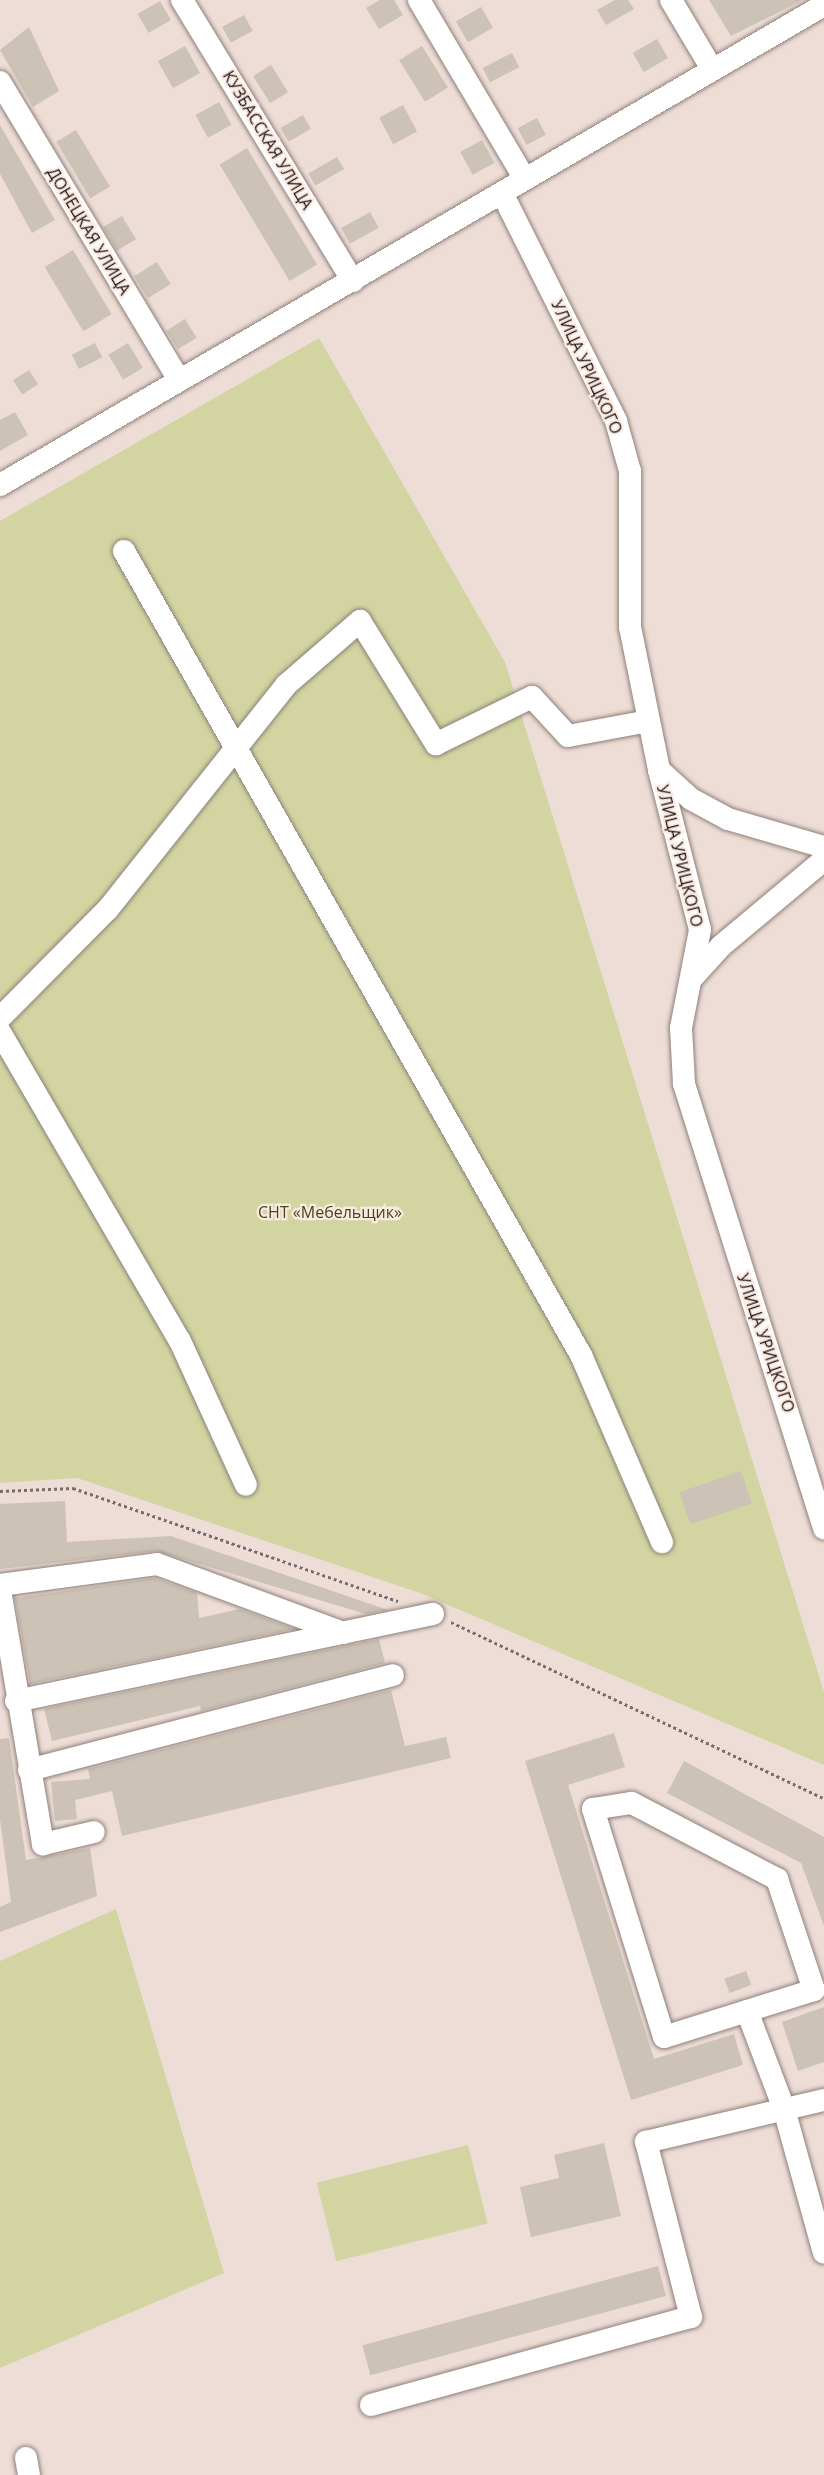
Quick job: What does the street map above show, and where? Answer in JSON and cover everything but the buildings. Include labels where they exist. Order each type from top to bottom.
[{"type":"street","name":"КУЗБАССКАЯ УЛИЦА","points":[[182,0],[354,281]]},
{"type":"street","points":[[418,0],[525,179]]},
{"type":"street","points":[[671,0],[712,69]]},
{"type":"street","points":[[0,485],[354,281],[824,5]]},
{"type":"street","name":"ДОНЕЦКАЯ УЛИЦА","points":[[0,82],[179,380]]},
{"type":"street","name":"УЛИЦА УРИЦКОГО","points":[[502,194],[616,421],[630,471],[630,627],[659,770],[700,930],[694,976],[681,1028],[684,1084],[824,1528]]},
{"type":"street","points":[[124,551],[581,1355],[662,1542]]},
{"type":"street","points":[[0,1018],[108,909],[286,686],[360,621],[436,744],[532,697],[568,736],[649,721]]},
{"type":"street","points":[[659,770],[691,799],[728,819],[824,847]]},
{"type":"street","points":[[694,976],[721,946],[824,860]]},
{"type":"street","points":[[0,1032],[180,1341],[246,1485]]},
{"type":"street","points":[[0,1585],[157,1563],[344,1633]]},
{"type":"street","points":[[0,1590],[16,1701],[43,1844],[94,1832]]},
{"type":"street","points":[[16,1701],[433,1614]]},
{"type":"street","points":[[29,1770],[393,1675]]},
{"type":"street","points":[[632,1803],[777,1880],[814,1990],[747,2011],[664,2037],[593,1809],[632,1803]]},
{"type":"street","points":[[747,2011],[784,2109],[824,2253]]},
{"type":"street","points":[[371,2405],[692,2317],[646,2142],[824,2100]]},
{"type":"green space","name":"СНТ «Мебельщик»","points":[[319,338],[505,662],[824,1692],[824,1765],[420,1593],[77,1478],[0,1483],[0,521]]},
{"type":"green space","points":[[116,1909],[224,2273],[0,2368],[0,1961]]},
{"type":"green space","points":[[468,2145],[488,2224],[336,2261],[317,2183]]}]
